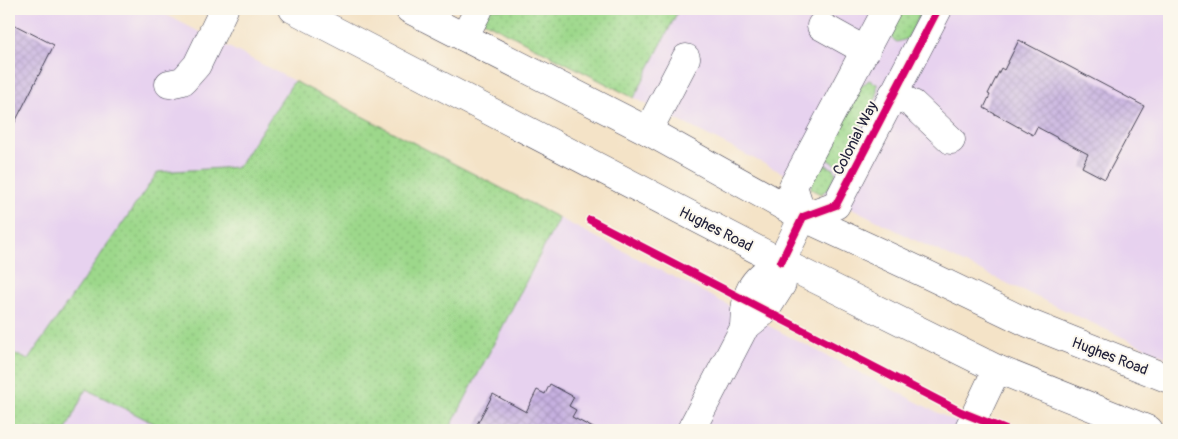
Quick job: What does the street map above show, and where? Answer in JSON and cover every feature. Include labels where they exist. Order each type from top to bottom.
[{"type":"main road","points":[[169,84],[182,82],[197,65],[224,9]]},
{"type":"main road","name":"Hughes Road","points":[[293,9],[781,262],[997,369],[1149,430]]},
{"type":"main road","name":"Hughes Road","points":[[409,9],[648,130],[803,217],[1028,324],[1169,380]]},
{"type":"main road","points":[[464,37],[479,9]]},
{"type":"main road","points":[[692,430],[744,328],[745,300],[760,273],[781,262],[803,217],[793,186],[887,9]]},
{"type":"main road","name":"Colonial Way","points":[[803,217],[836,205],[938,9]]},
{"type":"main road","points":[[821,26],[866,51]]},
{"type":"main road","points":[[648,130],[686,58]]},
{"type":"main road","points":[[893,94],[913,104],[952,140]]},
{"type":"main road","points":[[968,430],[997,369]]},
{"type":"shaded area","points":[[9,9],[155,9],[294,81],[238,167],[158,172],[28,361],[9,351]]},
{"type":"shaded area","points":[[679,9],[1169,9],[1169,359],[919,242],[634,98]]},
{"type":"shaded area","points":[[559,218],[950,419],[977,430],[449,430]]},
{"type":"shaded area","points":[[86,389],[167,430],[66,430]]},
{"type":"green space","points":[[460,9],[679,9],[634,98]]},
{"type":"green space","points":[[902,9],[923,9],[907,39],[897,42],[890,37]]},
{"type":"green space","points":[[869,80],[877,84],[877,96],[842,163],[837,165],[824,157],[859,88]]},
{"type":"green space","points":[[294,81],[559,218],[449,430],[167,430],[86,389],[66,430],[9,430],[9,351],[28,360],[158,172],[238,167]]},
{"type":"green space","points":[[822,163],[834,169],[836,174],[828,189],[821,194],[811,189],[811,182]]},
{"type":"building","points":[[9,22],[54,45],[9,134]]},
{"type":"building","points":[[1019,40],[1144,106],[1105,179],[1082,167],[1088,154],[1037,127],[1033,135],[984,108],[990,95],[988,94],[1001,68],[1004,70]]},
{"type":"building","points":[[550,384],[574,397],[569,406],[576,410],[572,417],[597,430],[474,430],[493,394],[526,412],[537,390],[545,394]]},
{"type":"cycle path","points":[[781,262],[803,217],[836,205],[938,9]]},
{"type":"cycle path","points":[[590,220],[961,412],[1006,430]]}]
